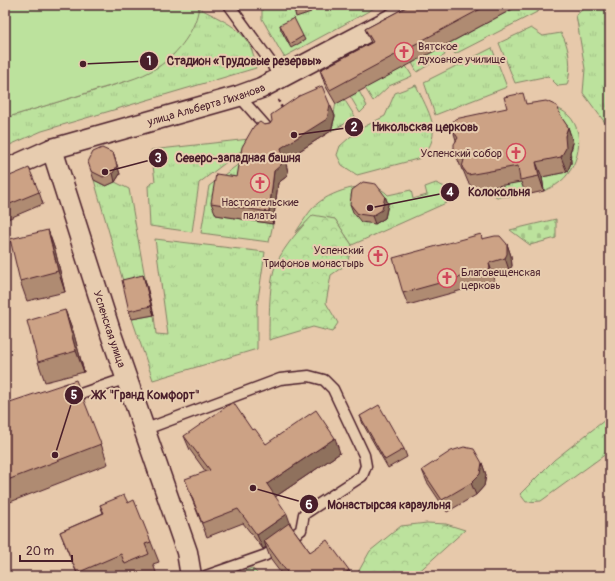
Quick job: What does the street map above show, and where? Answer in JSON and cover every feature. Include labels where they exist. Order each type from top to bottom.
[{"type":"street","name":"улица Альберта Лиханова","points":[[5,170],[52,149],[239,96],[261,88],[418,5]]},
{"type":"street","name":"Успенская улица","points":[[52,149],[111,334],[146,429],[187,552],[191,576]]},
{"type":"lane","points":[[229,5],[272,64],[279,79]]},
{"type":"lane","points":[[239,96],[270,131]]},
{"type":"lane","points":[[146,429],[280,379],[309,376],[324,380],[333,389],[364,455],[366,466],[362,476],[304,514],[301,530],[266,555],[206,576]]},
{"type":"lane","points":[[60,401],[127,378]]},
{"type":"green space","points":[[5,5],[199,5],[195,23],[185,40],[173,55],[158,67],[144,75],[128,81],[5,118]]},
{"type":"green space","points":[[262,5],[380,5],[284,57],[262,19]]},
{"type":"green space","points":[[520,5],[534,5],[539,11],[455,54],[448,44]]},
{"type":"green space","points":[[588,5],[605,5],[610,11],[610,123],[606,124],[583,93],[585,69],[576,15]]},
{"type":"green space","points":[[199,8],[229,24],[244,37],[250,45],[254,55],[256,68],[42,131],[5,147],[5,118],[127,81],[158,67],[173,55],[193,25]]},
{"type":"green space","points":[[531,28],[543,36],[561,33],[568,52],[570,66],[567,85],[558,86],[548,76],[515,83],[499,43]]},
{"type":"green space","points":[[441,47],[445,55],[417,72],[412,63]]},
{"type":"green space","points":[[492,48],[507,87],[435,115],[424,82]]},
{"type":"green space","points":[[406,66],[412,76],[389,86],[373,101],[365,88]]},
{"type":"green space","points":[[416,85],[429,113],[433,131],[432,140],[428,149],[421,158],[357,175],[342,165],[337,155],[340,146],[358,130],[385,116],[395,93]]},
{"type":"green space","points":[[359,91],[367,106],[360,113],[350,96]]},
{"type":"green space","points":[[344,99],[356,118],[331,131],[336,104]]},
{"type":"green space","points":[[547,106],[558,108],[568,115],[578,133],[579,144],[577,155],[567,175],[554,186],[544,191],[542,177],[567,172],[571,159],[567,155],[572,149],[573,143]]},
{"type":"green space","points":[[258,138],[199,183],[192,232],[150,226],[148,186],[155,181],[151,150]]},
{"type":"green space","points":[[247,158],[242,189],[216,215],[273,224],[269,242],[201,233],[209,186]]},
{"type":"green space","points":[[94,180],[106,186],[115,182],[129,189],[146,283],[125,288]]},
{"type":"green space","points":[[523,181],[526,195],[497,197],[484,189]]},
{"type":"green space","points":[[436,183],[447,188],[450,196],[446,203],[352,245],[335,219],[313,216],[295,233],[318,203],[325,198],[343,190],[363,186],[373,187],[388,195],[411,190],[413,199],[427,195],[425,187]]},
{"type":"green space","points":[[313,215],[335,219],[352,245],[347,264],[331,275],[326,303],[338,323],[332,332],[313,327],[269,340],[271,290],[276,264],[288,244]]},
{"type":"green space","points":[[556,219],[556,238],[530,245],[510,230]]},
{"type":"green space","points":[[155,239],[265,252],[257,306],[257,349],[153,380],[132,319],[154,315],[156,334],[168,335]]},
{"type":"green space","points":[[610,416],[610,451],[541,501],[526,502],[520,494],[554,460]]},
{"type":"green space","points":[[427,523],[446,524],[465,530],[414,576],[356,576],[370,551],[401,526]]},
{"type":"green space","points":[[252,568],[260,576],[231,576]]},
{"type":"building","points":[[293,5],[309,5],[310,8],[295,12]]},
{"type":"building","points":[[410,5],[488,5],[330,90],[320,70],[373,42],[365,29]]},
{"type":"building","points":[[294,18],[303,36],[290,44],[280,25]]},
{"type":"building","points":[[322,86],[330,105],[327,119],[281,148],[283,160],[281,165],[274,171],[269,212],[211,203],[216,174],[237,177],[242,147],[254,126],[260,122],[264,125],[270,124],[272,121],[271,115],[299,96]]},
{"type":"building","name":"Успенский собор","points":[[523,93],[526,104],[546,101],[557,106],[568,127],[565,136],[566,148],[561,157],[536,162],[539,176],[520,180],[518,166],[468,175],[462,167],[464,160],[457,155],[454,150],[454,144],[458,138],[453,130],[452,123],[455,119],[507,108],[504,97]]},
{"type":"building","points":[[102,148],[113,153],[117,166],[113,173],[103,177],[91,171],[88,162],[93,152]]},
{"type":"building","points":[[29,168],[39,192],[5,206],[5,178]]},
{"type":"building","points":[[363,182],[376,184],[385,196],[382,210],[372,216],[358,214],[350,204],[352,190]]},
{"type":"building","points":[[48,230],[58,271],[20,281],[10,239]]},
{"type":"building","name":"Благовещенская церковь","points":[[481,234],[482,239],[500,236],[507,244],[507,254],[505,258],[489,263],[490,269],[403,293],[393,258]]},
{"type":"building","points":[[143,275],[151,306],[129,311],[122,280]]},
{"type":"building","points":[[65,310],[76,351],[38,362],[27,321]]},
{"type":"building","points":[[76,380],[101,444],[5,481],[5,408],[8,407],[7,403]]},
{"type":"building","points":[[233,402],[252,430],[255,429],[266,444],[316,410],[335,438],[267,484],[287,514],[257,535],[238,509],[202,523],[185,479],[210,470],[184,436]]},
{"type":"building","points":[[379,405],[404,449],[385,460],[360,416]]},
{"type":"building","points":[[464,447],[474,449],[482,463],[480,474],[471,483],[442,500],[422,470],[451,451]]},
{"type":"building","points":[[124,495],[128,503],[134,500],[151,542],[145,544],[149,554],[125,564],[121,554],[77,573],[60,532],[104,513],[100,505]]},
{"type":"building","points":[[289,523],[310,552],[327,540],[349,570],[342,576],[290,576],[264,541]]},
{"type":"place","name":"Вятское духовное училище","points":[[404,52]]},
{"type":"place","name":"Стадион «Трудовые резервы»","points":[[83,64]]},
{"type":"place","name":"Никольская церковь","points":[[294,135]]},
{"type":"place","name":"Успенский собор","points":[[516,153]]},
{"type":"place","name":"Северо-западная башня","points":[[105,172]]},
{"type":"place","name":"Настоятельские палаты","points":[[260,183]]},
{"type":"place","name":"Колокольня","points":[[370,208]]},
{"type":"place","name":"Успенский Трифонов монастырь","points":[[378,256]]},
{"type":"place","name":"Благовещенская церковь","points":[[447,278]]},
{"type":"place","name":"ЖК \"Гранд Комфорт\"","points":[[55,455]]},
{"type":"place","name":"Монастырсая караульня","points":[[253,488]]}]
